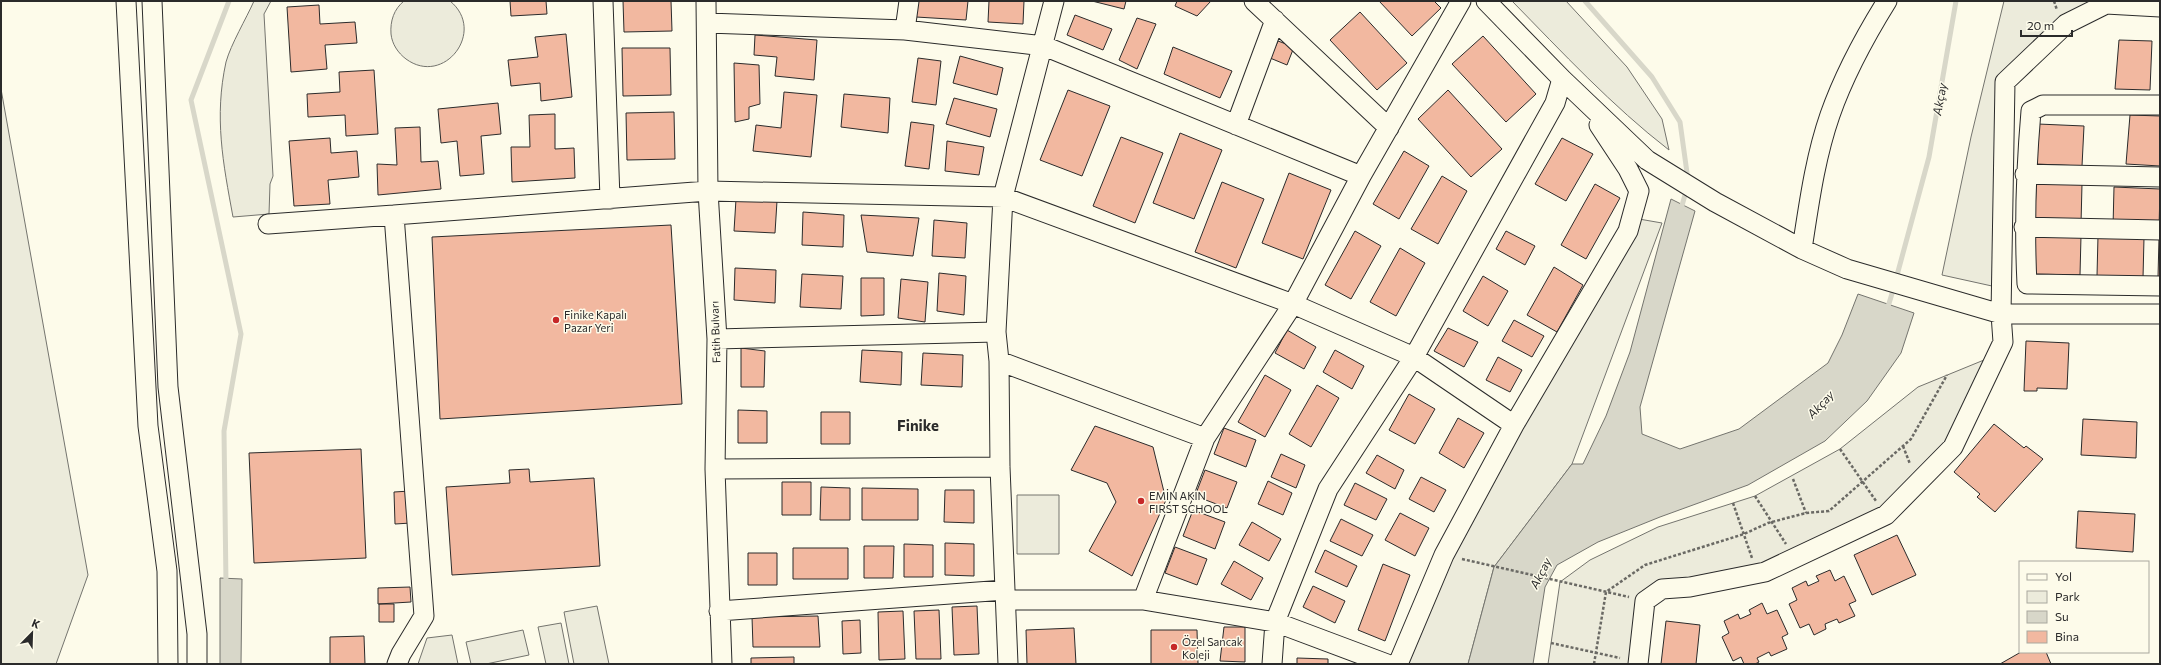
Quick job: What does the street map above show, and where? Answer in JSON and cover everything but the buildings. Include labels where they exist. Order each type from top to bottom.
[{"type":"street","points":[[126,1],[148,426],[166,571],[168,664]]},
{"type":"street","points":[[152,1],[168,387],[197,634],[197,664]]},
{"type":"street","points":[[603,1],[610,199]]},
{"type":"street","name":"Fatih Bulvarı","points":[[706,1],[708,191],[717,339],[715,469],[722,664]]},
{"type":"street","points":[[905,30],[909,1]]},
{"type":"street","points":[[1008,664],[1000,467],[999,361],[996,332],[1003,197],[1044,46],[1054,1]]},
{"type":"street","points":[[1254,1],[1389,128]]},
{"type":"street","points":[[1143,600],[1205,438],[1293,304],[1361,176],[1461,1]]},
{"type":"street","points":[[1486,1],[1562,78],[1647,160],[1715,202],[1802,249],[1847,269],[2001,314],[2160,314]]},
{"type":"street","points":[[1802,249],[1814,177],[1830,116],[1855,55],[1887,1]]},
{"type":"street","points":[[1638,663],[1645,601],[1662,589],[1690,587],[1765,572],[1886,515],[1953,447],[2003,342],[2001,314],[2005,82],[2066,24],[2106,4],[2160,7]]},
{"type":"street","points":[[1236,125],[1274,20]]},
{"type":"street","points":[[707,23],[905,30],[1044,46],[1361,176]]},
{"type":"street","points":[[1272,664],[1276,622],[1328,489],[1414,357],[1555,103],[1562,78]]},
{"type":"street","points":[[1398,664],[1444,555],[1514,425],[1628,231],[1639,191],[1604,130],[1562,78]]},
{"type":"street","points":[[2160,105],[2043,105],[2031,111],[2025,174],[2024,227],[2027,284],[2160,286]]},
{"type":"street","points":[[2025,174],[2160,177]]},
{"type":"street","points":[[268,224],[708,191],[1003,197],[1293,304],[1414,357],[1514,425]]},
{"type":"street","points":[[394,215],[424,616],[401,654],[397,664]]},
{"type":"street","points":[[2024,227],[2160,230]]},
{"type":"street","points":[[717,339],[996,332]]},
{"type":"street","points":[[999,361],[1205,438]]},
{"type":"street","points":[[715,469],[1000,467]]},
{"type":"street","points":[[719,611],[1006,595],[1143,600],[1276,622],[1388,664]]},
{"type":"path","points":[[1594,664],[1606,592],[1645,565],[1744,534],[1772,522],[1806,513],[1829,511],[1863,483],[1911,439],[1947,375]]},
{"type":"path","points":[[1840,449],[1886,515]]},
{"type":"path","points":[[1793,478],[1806,513]]},
{"type":"path","points":[[1755,496],[1795,558]]},
{"type":"path","points":[[1733,503],[1758,574]]},
{"type":"path","points":[[1444,555],[1645,601]]},
{"type":"path","points":[[1551,643],[1638,663]]},
{"type":"green space","points":[[254,1],[271,1],[264,14],[273,176],[270,184],[269,214],[233,217],[221,140],[220,121],[222,82],[228,55]]},
{"type":"green space","points":[[404,1],[450,1],[460,13],[464,27],[462,40],[456,52],[446,61],[434,66],[420,66],[406,59],[400,54],[394,45],[391,34],[391,24],[395,12]]},
{"type":"green space","points":[[1512,1],[1566,1],[1627,67],[1662,119],[1669,150],[1607,97]]},
{"type":"green space","points":[[2004,1],[2160,1],[2106,4],[2005,82],[2001,288],[1942,275],[1971,137]]},
{"type":"green space","points":[[1,89],[88,575],[56,664],[1,664]]},
{"type":"green space","points":[[1639,219],[1662,223],[1572,464],[1494,567],[1468,664],[1398,664],[1444,555]]},
{"type":"green space","points":[[1984,360],[1951,439],[1886,515],[1795,558],[1646,601],[1638,664],[1548,664],[1560,582],[1590,560],[1658,527],[1755,496],[1840,449],[1918,387]]},
{"type":"green space","points":[[1017,495],[1059,495],[1059,554],[1017,554]]},
{"type":"green space","points":[[597,606],[609,664],[574,664],[564,612]]},
{"type":"green space","points":[[561,623],[569,664],[546,664],[538,627]]},
{"type":"green space","points":[[523,630],[529,655],[486,664],[471,664],[466,642]]},
{"type":"green space","points":[[452,635],[458,664],[418,664],[427,638]]},
{"type":"water","points":[[1671,199],[1695,211],[1640,407],[1642,434],[1680,449],[1739,429],[1828,363],[1842,335],[1858,294],[1914,313],[1901,353],[1867,401],[1825,441],[1748,485],[1660,517],[1598,542],[1557,565],[1545,587],[1533,664],[1468,664],[1494,567],[1572,464],[1583,464],[1606,416],[1630,352]]},
{"type":"water","points":[[220,578],[242,579],[241,664],[220,664]]},
{"type":"waterway","points":[[226,584],[224,431],[241,334],[191,100],[229,1]]},
{"type":"waterway","points":[[1585,1],[1652,77],[1680,122],[1688,180]]},
{"type":"waterway","name":"Akçay","points":[[1896,279],[1929,157],[1956,1]]},
{"type":"waterway","points":[[1681,209],[1687,188]]},
{"type":"waterway","name":"Akçay","points":[[1887,310],[1894,287]]},
{"type":"place","name":"Finike Kapalı Pazar Yeri","points":[[556,320]]},
{"type":"place","name":"EMİN AKIN FIRST SCHOOL","points":[[1141,501]]},
{"type":"place","name":"Özel Sancak Koleji","points":[[1174,647]]},
{"type":"district","name":"Finike","points":[[918,425]]}]
